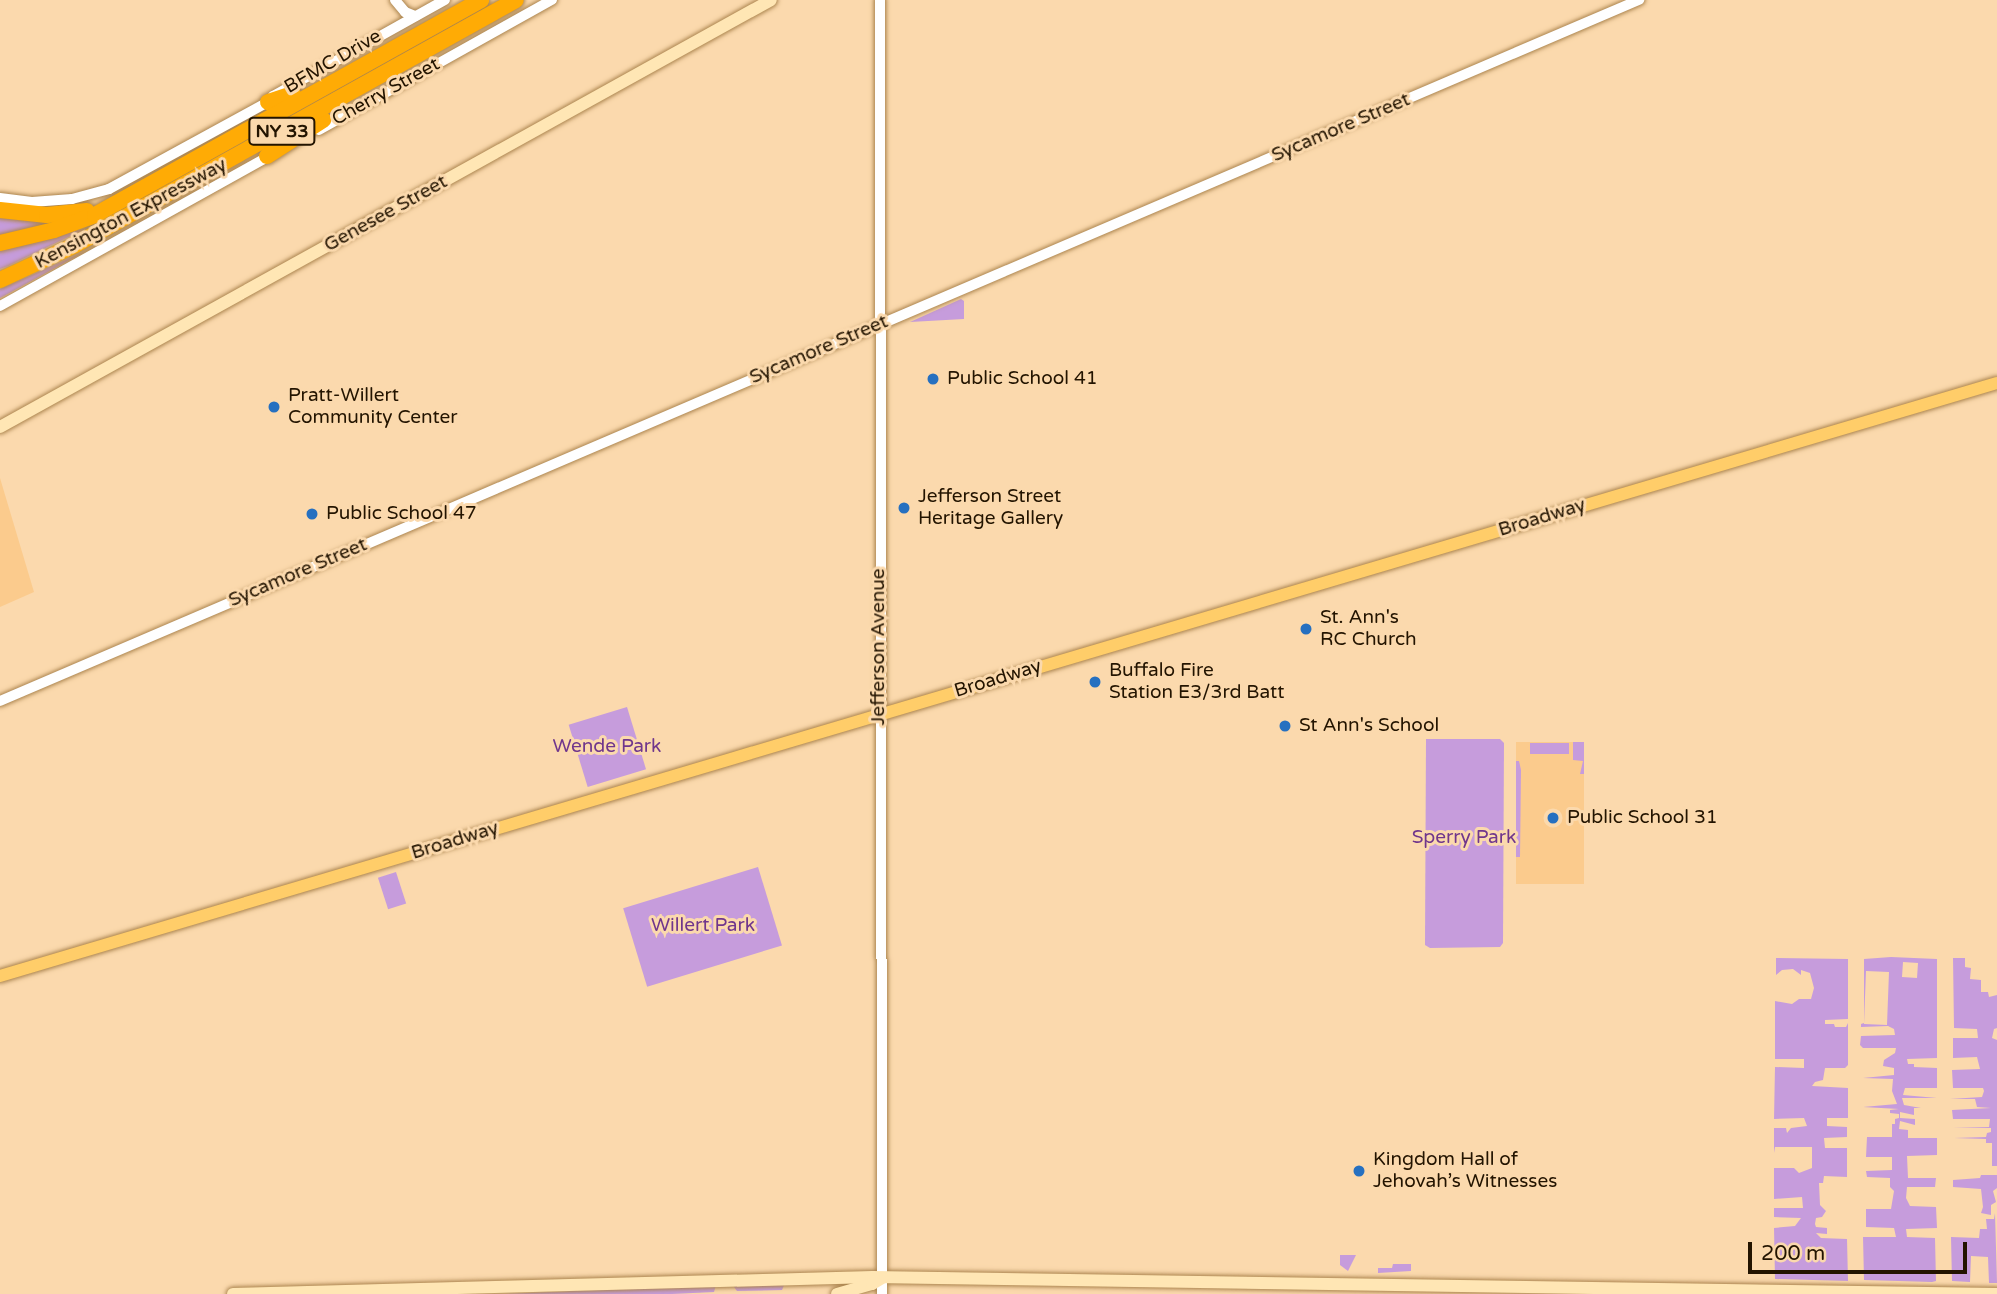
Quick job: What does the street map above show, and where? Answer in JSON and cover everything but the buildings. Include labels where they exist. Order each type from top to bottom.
[{"type":"highway","name":"Kensington Expressway","points":[[135,192],[481,0]]},
{"type":"highway","name":"Kensington Expressway","points":[[0,280],[75,246],[474,26],[516,0]]},
{"type":"highway","points":[[267,156],[431,57],[474,26]]},
{"type":"highway","points":[[268,102],[277,102],[409,38]]},
{"type":"highway","points":[[0,243],[78,222],[135,192]]},
{"type":"highway","name":"NY 33","points":[[0,210],[23,214],[71,214],[92,210],[135,192]]},
{"type":"main road","name":"Genesee Street","points":[[0,426],[771,0]]},
{"type":"main road","name":"Broadway","points":[[0,976],[1997,383]]},
{"type":"main road","points":[[837,1294],[872,1284],[882,1278]]},
{"type":"main road","points":[[233,1294],[882,1278],[1997,1294]]},
{"type":"street","points":[[395,0],[405,12],[415,16]]},
{"type":"street","name":"BFMC Drive","points":[[0,198],[32,202],[72,199],[108,189],[268,102],[273,96],[445,0]]},
{"type":"street","name":"Cherry Street","points":[[0,306],[552,0]]},
{"type":"street","name":"Jefferson Avenue","points":[[880,0],[879,715],[882,1294]]},
{"type":"street","name":"Sycamore Street","points":[[0,701],[1639,0]]},
{"type":"shaded area","points":[[0,478],[34,592],[0,607]]},
{"type":"shaded area","points":[[1516,742],[1584,742],[1584,884],[1516,884]]},
{"type":"green space","points":[[0,217],[67,219],[0,237]]},
{"type":"green space","points":[[87,228],[8,266],[0,269],[0,251]]},
{"type":"green space","points":[[88,250],[4,296],[0,298],[0,289]]},
{"type":"green space","points":[[961,299],[964,301],[964,319],[910,322]]},
{"type":"green space","name":"Wende Park","points":[[627,707],[646,769],[588,787],[569,725]]},
{"type":"green space","name":"Sperry Park","points":[[1426,739],[1500,739],[1504,743],[1503,943],[1500,947],[1430,948],[1425,945]]},
{"type":"green space","points":[[1573,742],[1584,742],[1584,774],[1580,774],[1583,761],[1573,760]]},
{"type":"green space","points":[[1530,743],[1569,743],[1569,754],[1530,754]]},
{"type":"green space","points":[[1516,761],[1519,761],[1521,770],[1520,857],[1516,857]]},
{"type":"green space","name":"Willert Park","points":[[758,867],[782,945],[647,987],[623,908]]},
{"type":"green space","points":[[396,872],[406,903],[388,909],[378,878]]},
{"type":"green space","points":[[1776,958],[1848,959],[1848,1019],[1825,1020],[1825,1024],[1846,1027],[1848,1023],[1848,1065],[1845,1068],[1825,1068],[1823,1080],[1812,1086],[1848,1088],[1848,1118],[1827,1118],[1827,1126],[1847,1127],[1847,1137],[1824,1138],[1825,1148],[1847,1148],[1847,1177],[1824,1176],[1823,1183],[1819,1183],[1820,1205],[1826,1211],[1822,1217],[1816,1218],[1815,1224],[1816,1227],[1827,1228],[1827,1234],[1816,1233],[1821,1238],[1847,1239],[1848,1281],[1775,1279],[1774,1228],[1795,1226],[1801,1218],[1774,1217],[1774,1208],[1803,1208],[1802,1197],[1774,1199],[1774,1168],[1794,1168],[1799,1173],[1812,1168],[1812,1147],[1775,1147],[1774,1153],[1774,1128],[1786,1128],[1787,1133],[1791,1128],[1807,1126],[1804,1118],[1774,1119],[1775,1067],[1804,1068],[1804,1059],[1775,1059],[1775,1001],[1792,1004],[1799,999],[1811,999],[1814,988],[1810,973],[1801,970],[1801,975],[1793,969],[1782,970],[1776,975]]},
{"type":"green space","points":[[1953,958],[1965,958],[1965,967],[1971,968],[1970,979],[1981,980],[1981,992],[1988,992],[1989,997],[1997,995],[1997,1028],[1994,1029],[1992,1038],[1997,1040],[1997,1166],[1992,1166],[1992,1143],[1986,1143],[1986,1139],[1954,1138],[1986,1137],[1991,1128],[1953,1128],[1989,1127],[1990,1119],[1953,1119],[1952,1110],[1991,1108],[1977,1107],[1975,1099],[1950,1099],[1982,1097],[1984,1091],[1983,1088],[1953,1088],[1952,1070],[1980,1069],[1977,1057],[1953,1058],[1953,1038],[1978,1038],[1977,1029],[1954,1028]]},
{"type":"green space","points":[[1864,959],[1937,959],[1937,1058],[1907,1059],[1908,1064],[1914,1064],[1914,1067],[1937,1068],[1937,1088],[1905,1088],[1903,1095],[1937,1098],[1902,1098],[1904,1105],[1921,1108],[1914,1108],[1914,1115],[1900,1112],[1900,1118],[1915,1119],[1915,1125],[1900,1121],[1899,1129],[1908,1130],[1908,1138],[1937,1138],[1937,1155],[1907,1156],[1908,1178],[1936,1178],[1935,1187],[1907,1187],[1906,1198],[1910,1206],[1936,1207],[1937,1228],[1906,1229],[1907,1237],[1935,1238],[1936,1281],[1932,1282],[1864,1280],[1863,1237],[1896,1237],[1894,1228],[1866,1227],[1866,1209],[1891,1209],[1894,1191],[1890,1187],[1890,1178],[1867,1177],[1866,1171],[1892,1170],[1892,1157],[1866,1157],[1867,1137],[1892,1137],[1892,1124],[1895,1124],[1899,1114],[1890,1113],[1890,1110],[1899,1109],[1863,1107],[1897,1104],[1892,1091],[1893,1079],[1863,1078],[1894,1075],[1894,1068],[1883,1066],[1884,1060],[1895,1053],[1896,1048],[1863,1048],[1860,1045],[1861,1036],[1895,1035],[1894,1029],[1888,1026],[1861,1027],[1864,1023]],"holes":[[[1903,962],[1918,963],[1917,978],[1902,977]],[[1866,971],[1889,972],[1887,1025],[1864,1024]]]},
{"type":"green space","points":[[1981,1175],[1997,1175],[1997,1188],[1993,1191],[1996,1202],[1991,1205],[1991,1215],[1981,1213],[1981,1189],[1953,1187],[1953,1180],[1980,1178]]},
{"type":"green space","points":[[1995,1213],[1997,1283],[1989,1283],[1988,1257],[1971,1256],[1970,1282],[1952,1281],[1951,1237],[1979,1238],[1980,1229],[1987,1229],[1986,1219],[1994,1219]]},
{"type":"green space","points":[[1340,1255],[1356,1255],[1348,1271],[1340,1265]]},
{"type":"green space","points":[[1393,1264],[1411,1264],[1411,1271],[1378,1273],[1378,1268],[1392,1268]]},
{"type":"green space","points":[[785,1283],[782,1290],[737,1291],[734,1287],[735,1285]]},
{"type":"green space","points":[[716,1285],[714,1292],[672,1294],[505,1294]]},
{"type":"place","name":"Public School 41","points":[[933,379]]},
{"type":"place","name":"Pratt-Willert Community Center","points":[[274,407]]},
{"type":"place","name":"Jefferson Street Heritage Gallery","points":[[904,508]]},
{"type":"place","name":"Public School 47","points":[[312,514]]},
{"type":"place","name":"St. Ann's RC Church","points":[[1306,629]]},
{"type":"place","name":"Buffalo Fire Station E3/3rd Batt","points":[[1095,682]]},
{"type":"place","name":"St Ann's School","points":[[1285,726]]},
{"type":"place","name":"Public School 31","points":[[1553,818]]},
{"type":"place","name":"Kingdom Hall of Jehovah’s Witnesses","points":[[1359,1171]]}]
